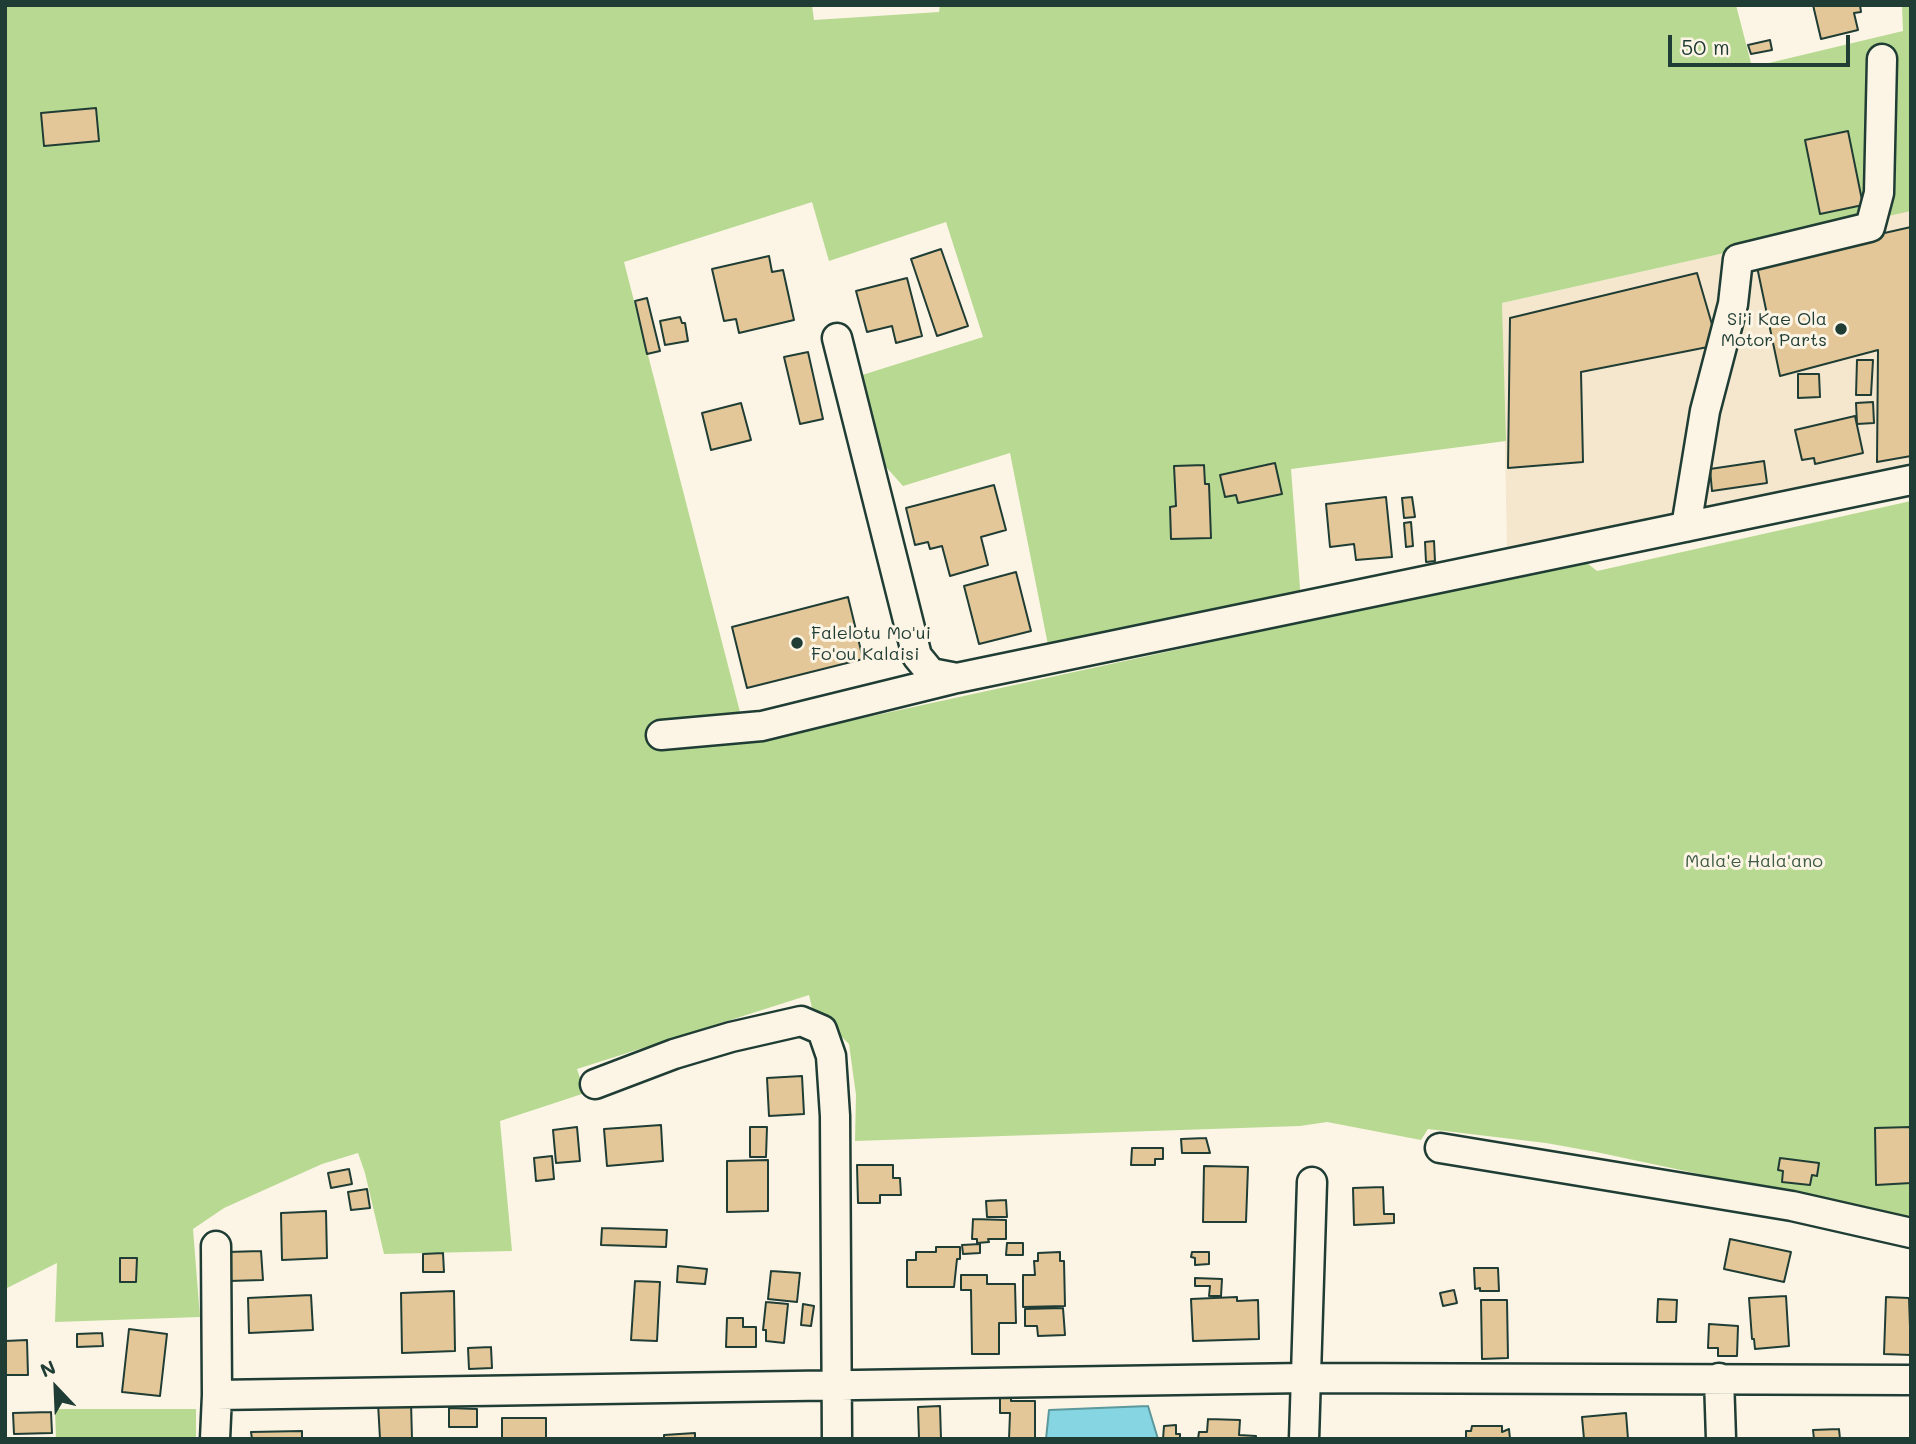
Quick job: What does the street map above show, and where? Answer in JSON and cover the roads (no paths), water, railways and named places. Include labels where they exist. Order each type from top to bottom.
[{"type":"street","points":[[1686,527],[1705,411],[1733,304],[1738,259],[1870,228],[1879,194],[1882,59]]},
{"type":"street","points":[[837,338],[916,656],[931,673],[957,678]]},
{"type":"street","points":[[661,735],[762,726],[957,678],[1911,480]]},
{"type":"street","points":[[595,1084],[674,1054],[731,1037],[801,1021],[821,1030],[831,1056],[835,1116],[837,1439]]},
{"type":"street","points":[[1440,1148],[1792,1206],[1911,1233]]},
{"type":"street","points":[[1304,1439],[1311,1182]]},
{"type":"street","points":[[215,1439],[216,1246]]},
{"type":"street","points":[[217,1395],[1304,1378],[1911,1380]]},
{"type":"street","points":[[1719,1378],[1721,1439]]},
{"type":"water","points":[[1148,1406],[1158,1439],[1046,1439],[1049,1410]]},
{"type":"place","name":"Si'i Kae Ola Motor Parts","points":[[1841,329]]},
{"type":"place","name":"Falelotu Mo'ui Fo'ou Kalaisi","points":[[797,643]]},
{"type":"park label","name":"Mala'e Hala'ano","points":[[1754,861]]}]
